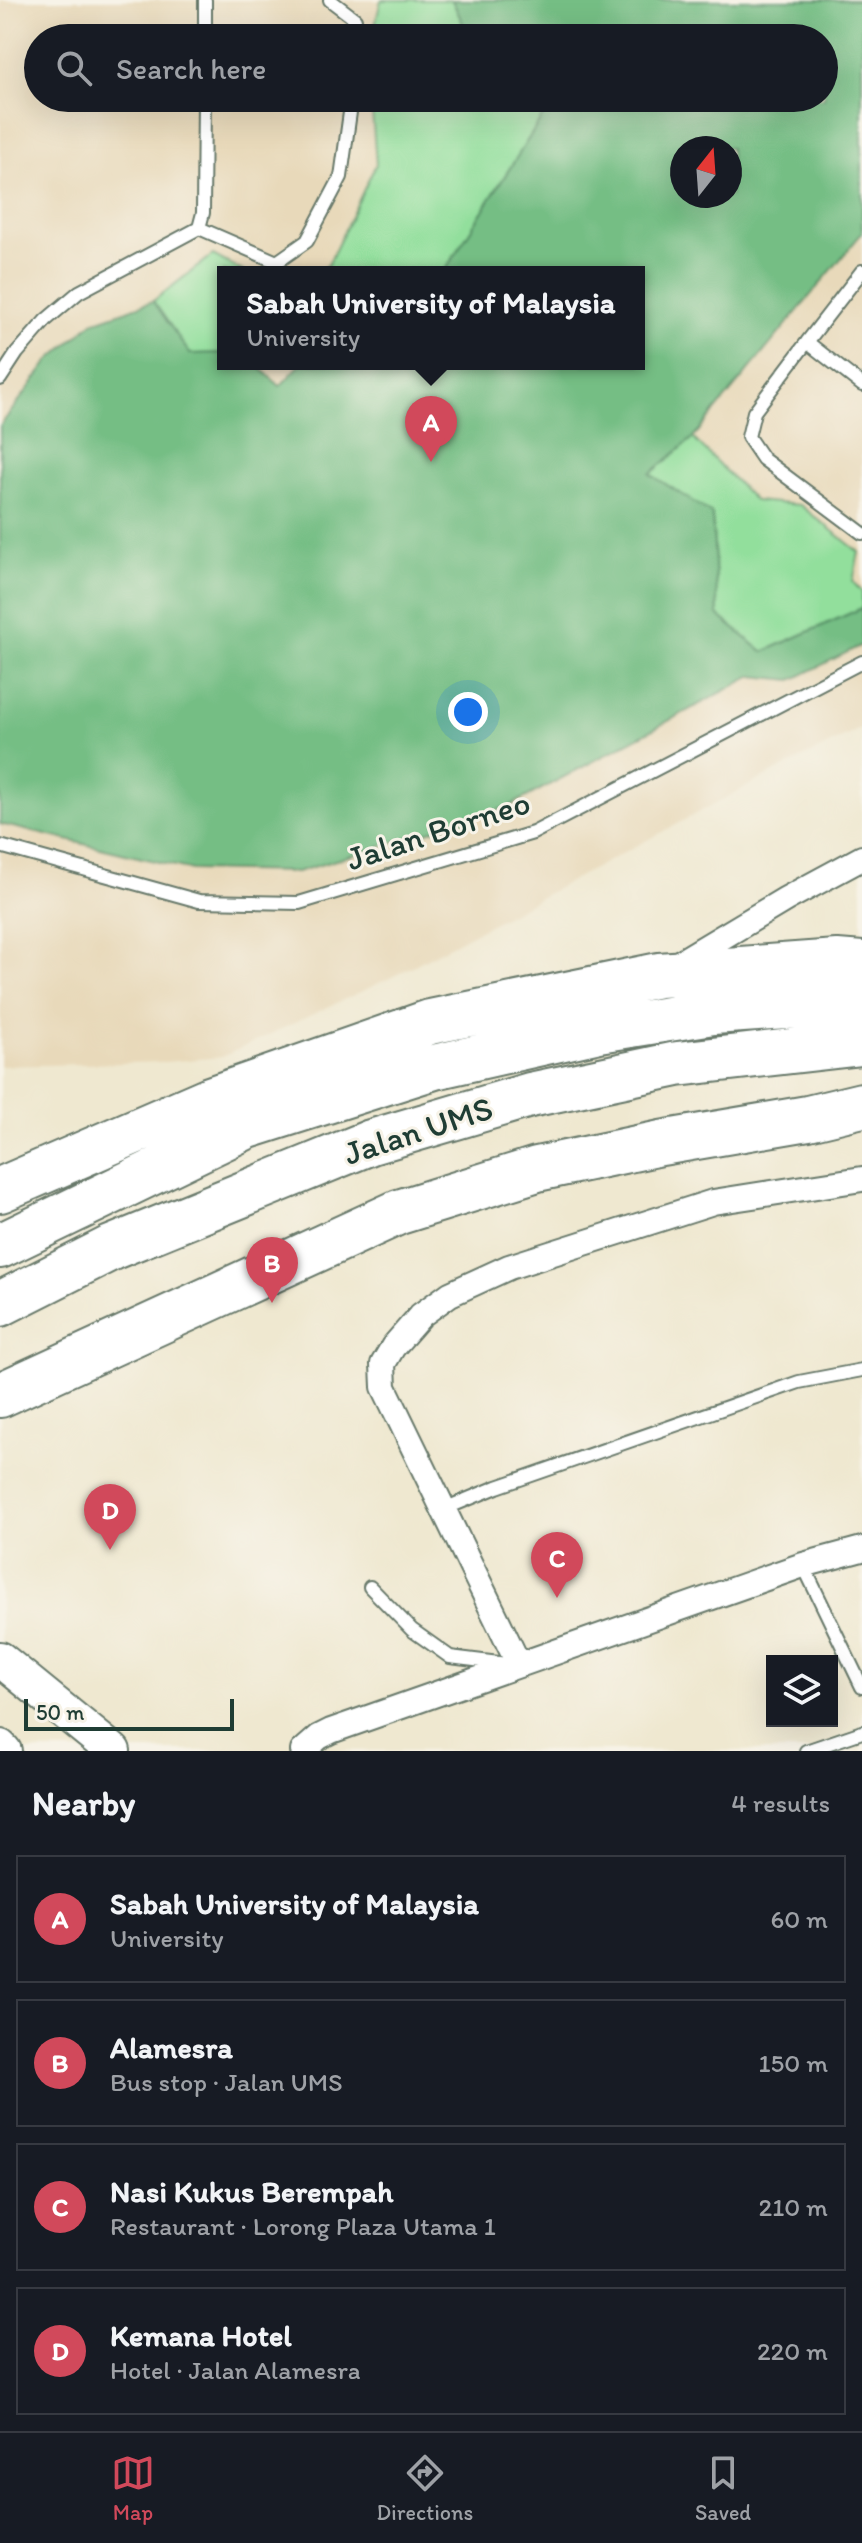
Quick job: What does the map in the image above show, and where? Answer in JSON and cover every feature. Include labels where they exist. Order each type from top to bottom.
[{"type":"highway","points":[[0,1190],[210,1099],[430,1022],[659,975],[837,962],[862,964]]},
{"type":"highway","name":"Jalan UMS","points":[[0,1246],[248,1126],[434,1067],[599,1030],[713,1012],[862,1002]]},
{"type":"highway","name":"Jalan UMS","points":[[0,1304],[111,1248],[385,1138],[530,1095],[677,1064],[862,1043]]},
{"type":"highway","points":[[0,1395],[399,1212],[537,1169],[862,1105]]},
{"type":"street","points":[[659,975],[786,899],[862,858]]},
{"type":"street","points":[[519,1665],[384,1387],[383,1364],[393,1347],[421,1315],[450,1294],[509,1267],[713,1202],[862,1179]]},
{"type":"street","points":[[303,1751],[331,1731],[803,1565],[862,1549]]},
{"type":"street","points":[[0,1659],[113,1751]]},
{"type":"lane","points":[[205,0],[205,24]]},
{"type":"lane","points":[[330,0],[355,19],[355,24]]},
{"type":"lane","points":[[0,379],[17,353],[46,320],[79,292],[199,228],[203,213],[204,112]]},
{"type":"lane","points":[[199,228],[277,262],[307,241],[341,177],[350,112]]},
{"type":"lane","points":[[862,271],[754,412],[748,437],[763,459],[862,533]]},
{"type":"lane","points":[[807,342],[862,385]]},
{"type":"lane","name":"Jalan Borneo","points":[[0,846],[199,901],[299,903],[533,833],[862,662]]},
{"type":"lane","points":[[444,1509],[497,1487],[799,1382],[862,1370]]},
{"type":"lane","points":[[803,1565],[862,1687]]},
{"type":"lane","points":[[370,1587],[412,1630],[450,1657],[519,1665]]},
{"type":"lane","points":[[806,1751],[862,1732]]},
{"type":"shaded area","points":[[0,0],[862,0],[862,728],[394,976],[222,1057],[164,1062],[0,1066]]},
{"type":"green space","points":[[381,0],[452,0],[463,24],[375,24]]},
{"type":"green space","points":[[452,0],[862,0],[862,233],[693,438],[650,474],[712,514],[718,615],[763,652],[862,608],[862,645],[792,680],[752,676],[508,807],[297,872],[192,870],[0,824],[0,426],[50,360],[93,322],[153,301],[190,354],[217,353],[217,370],[263,370],[280,386],[295,370],[645,370],[645,266],[448,266],[545,112],[838,112],[838,24],[463,24]]},
{"type":"green space","points":[[372,112],[545,112],[448,266],[326,266],[376,164]]},
{"type":"green space","points":[[213,255],[233,266],[217,266],[217,353],[190,354],[153,301]]},
{"type":"green space","points":[[693,438],[755,501],[800,505],[859,552],[853,582],[862,592],[862,608],[763,652],[718,615],[712,514],[650,474]]},
{"type":"place","name":"Sabah University of Malaysia","points":[[431,462]]},
{"type":"place","name":"Alamesra","points":[[272,1303]]},
{"type":"place","name":"Kemana Hotel","points":[[110,1550]]},
{"type":"place","name":"Nasi Kukus Berempah","points":[[557,1598]]}]
